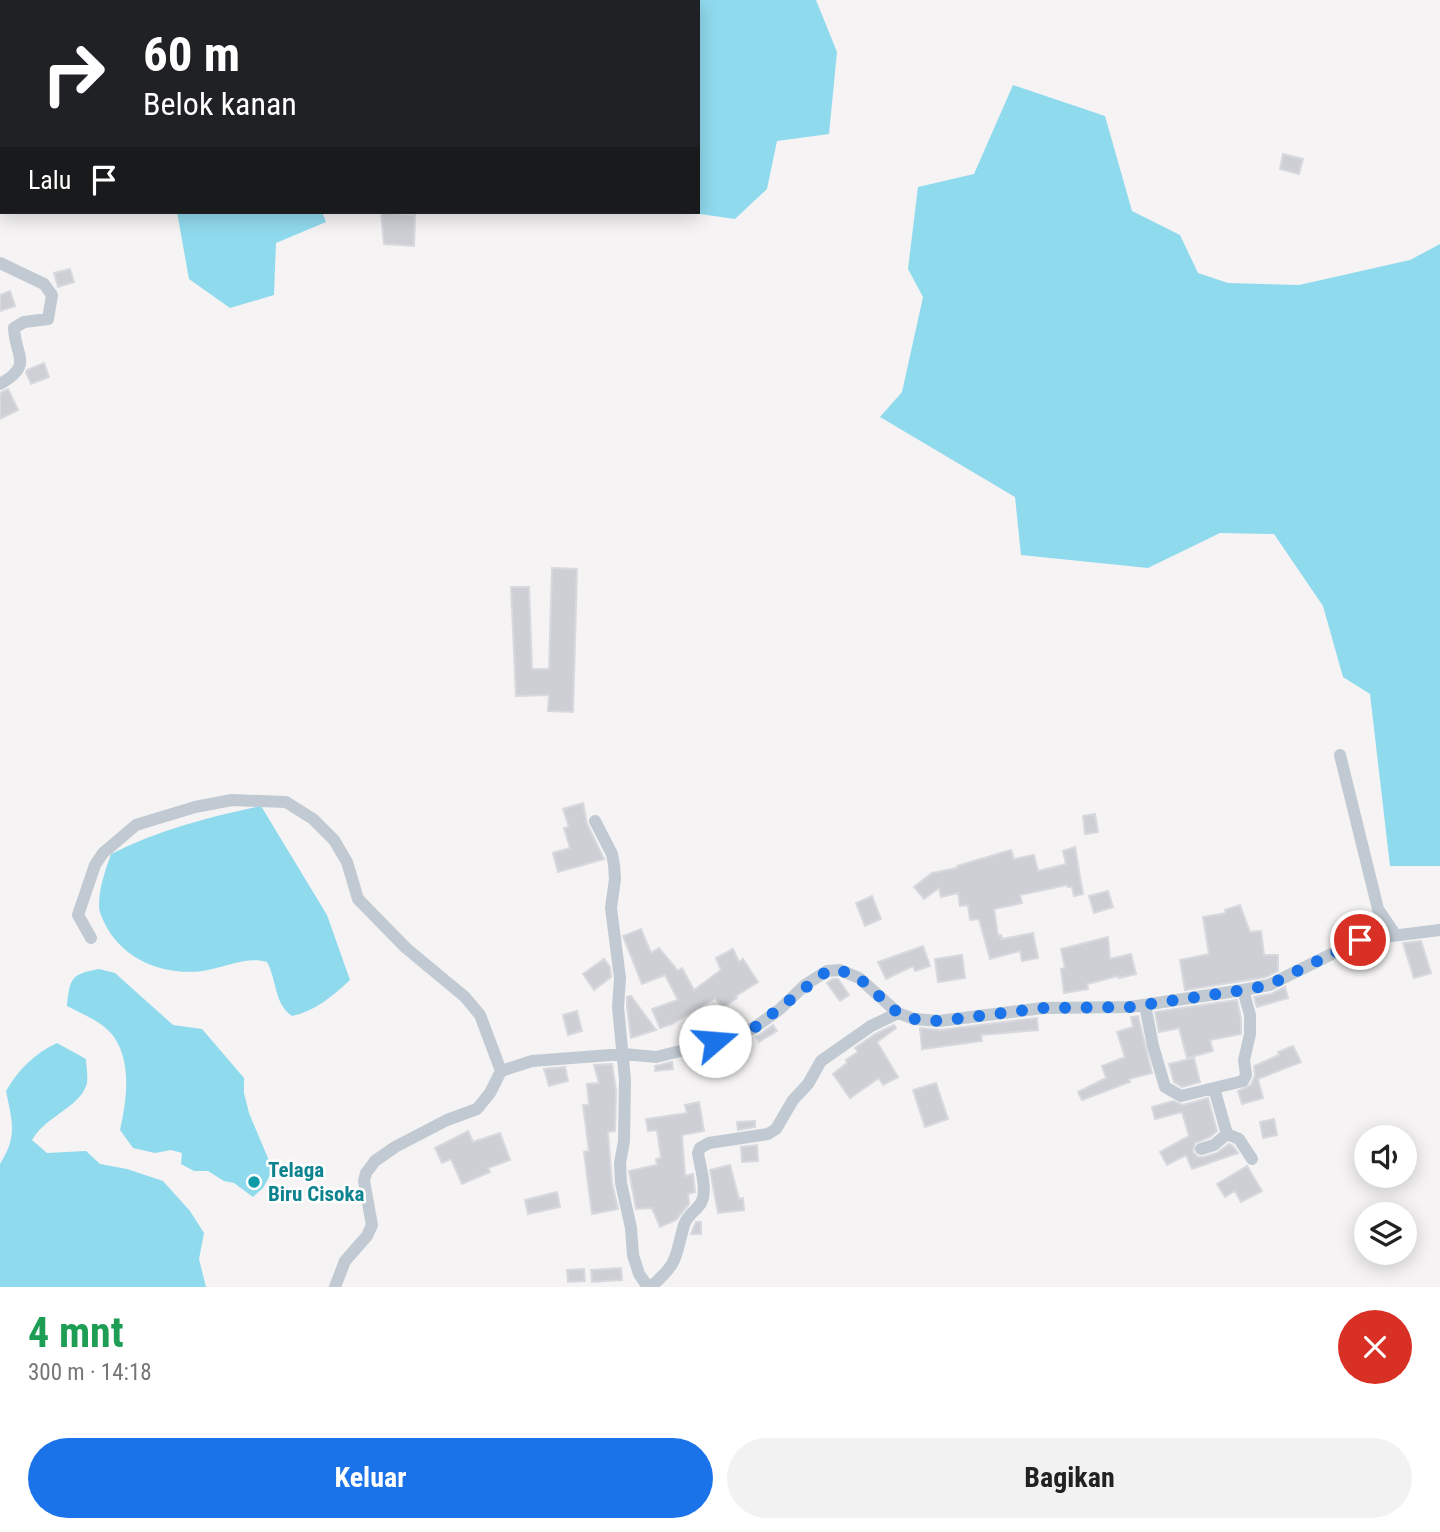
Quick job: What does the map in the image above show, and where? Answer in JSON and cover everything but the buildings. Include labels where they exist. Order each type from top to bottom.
[{"type":"street","points":[[0,263],[44,284],[52,295],[48,319],[24,322],[14,328],[21,363],[18,371],[0,384]]},
{"type":"street","points":[[1340,755],[1378,909],[1395,934]]},
{"type":"street","points":[[91,938],[78,915],[95,865],[103,853],[136,825],[195,807],[232,800],[286,802],[313,819],[334,840],[347,862],[358,899],[406,947],[472,1006],[490,1038],[501,1071],[490,1093],[477,1109],[447,1120],[395,1147],[375,1161],[366,1172],[364,1181],[372,1225],[367,1236],[345,1261],[335,1287]]},
{"type":"street","points":[[595,821],[612,854],[614,865],[611,908],[620,978],[618,1007],[624,1054],[621,1183],[631,1228],[633,1255],[639,1274],[650,1287],[676,1260],[685,1222],[701,1203],[703,1195],[698,1153],[703,1145],[768,1134],[776,1129],[821,1061],[863,1031],[898,1013]]},
{"type":"street","points":[[501,1071],[532,1061],[624,1054],[656,1057],[696,1047],[754,1028],[827,971],[840,970],[859,978],[898,1013],[914,1019],[939,1021],[1043,1008],[1145,1004],[1243,990],[1269,985],[1360,940],[1440,930]]},
{"type":"street","points":[[1145,1004],[1165,1087],[1181,1096],[1243,1081],[1246,1075],[1244,1060],[1250,1034],[1250,1015],[1243,990]]},
{"type":"street","points":[[1214,1088],[1227,1134]]},
{"type":"street","points":[[1201,1149],[1214,1145],[1227,1134]]},
{"type":"street","points":[[1227,1134],[1239,1139],[1252,1159]]},
{"type":"water","points":[[700,0],[816,0],[837,52],[829,134],[777,141],[767,189],[735,219],[700,214]]},
{"type":"water","points":[[1013,85],[1105,116],[1132,211],[1180,235],[1198,273],[1228,283],[1299,285],[1410,260],[1440,244],[1440,866],[1390,866],[1370,694],[1343,677],[1323,606],[1274,534],[1220,533],[1148,568],[1021,555],[1015,497],[880,417],[902,392],[923,297],[908,269],[918,187],[974,174]]},
{"type":"water","points":[[177,214],[323,214],[326,222],[276,243],[274,295],[230,308],[189,279]]},
{"type":"water","points":[[261,806],[327,915],[350,980],[323,1002],[292,1016],[282,1005],[267,962],[243,961],[188,972],[159,967],[132,955],[121,946],[111,935],[99,908],[101,886],[111,854],[184,825]]},
{"type":"water","name":"Telaga Biru Cisoka","points":[[99,969],[115,973],[173,1025],[202,1029],[244,1078],[244,1093],[249,1113],[273,1170],[263,1188],[253,1197],[234,1183],[224,1181],[208,1171],[194,1171],[181,1164],[182,1153],[171,1150],[155,1153],[133,1148],[120,1130],[125,1105],[126,1078],[125,1065],[117,1041],[105,1027],[67,1006],[69,989],[74,979],[83,973]]},
{"type":"water","points":[[57,1043],[86,1059],[87,1083],[82,1094],[45,1125],[32,1140],[47,1153],[86,1151],[100,1164],[127,1169],[163,1181],[190,1211],[204,1233],[199,1259],[206,1287],[0,1287],[0,1164],[9,1145],[12,1128],[6,1091],[28,1063]]},
{"type":"place","name":"Telaga Biru Cisoka","points":[[254,1182]]},
{"type":"route","points":[[715,1041],[754,1028],[780,1009],[805,985],[827,971],[840,970],[859,978],[898,1013],[914,1019],[939,1021],[1043,1008],[1130,1007],[1269,985],[1360,940]]}]
